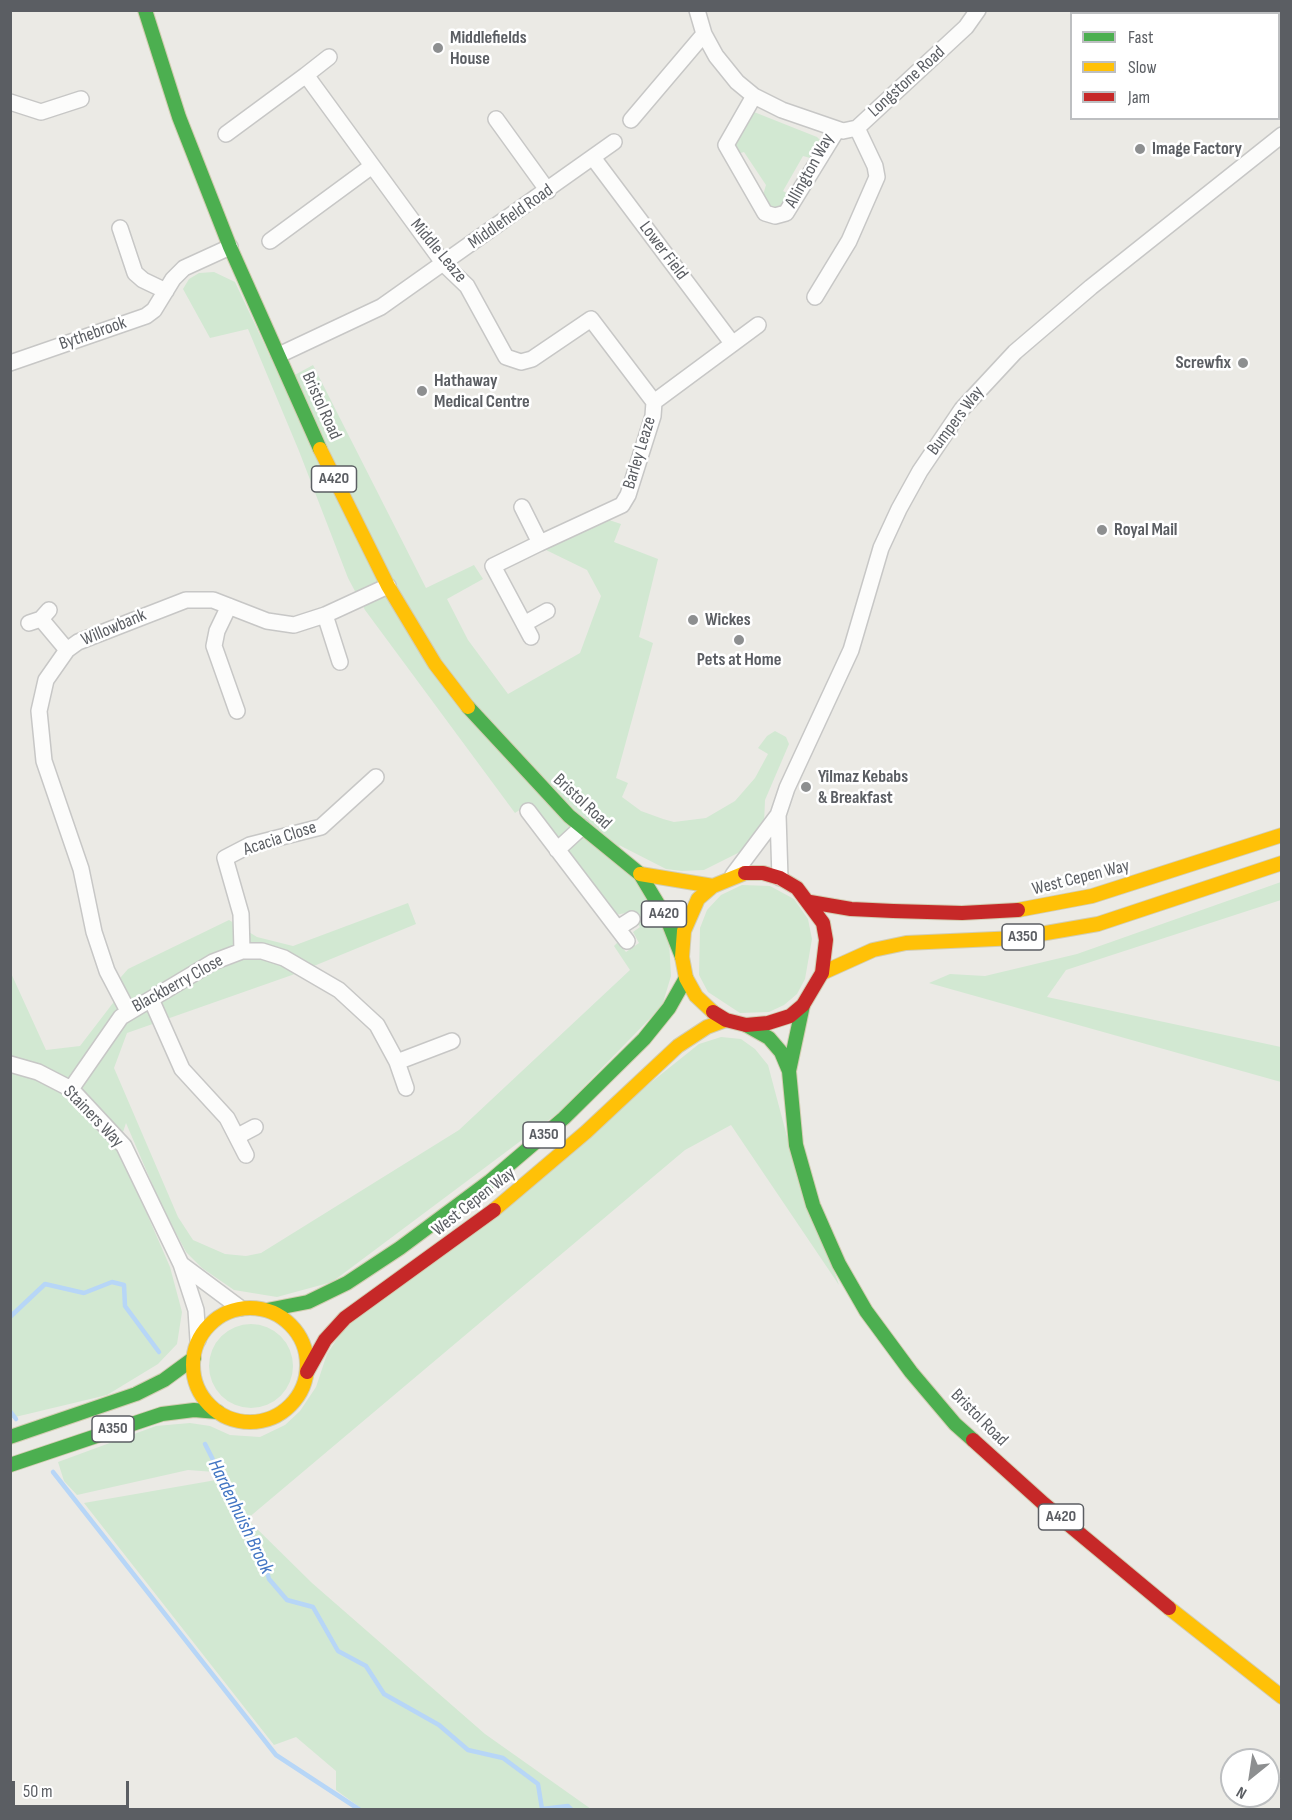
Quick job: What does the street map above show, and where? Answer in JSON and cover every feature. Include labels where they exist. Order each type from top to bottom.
[{"type":"main road","name":"Bristol Road","points":[[146,10],[179,117],[230,247],[338,488],[416,636],[455,692],[513,758],[582,827],[640,874],[667,919],[682,957]]},
{"type":"main road","name":"West Cepen Way","points":[[810,902],[851,909],[893,911],[972,913],[1032,909],[1092,896],[1281,835]]},
{"type":"main road","name":"A350","points":[[822,973],[873,950],[906,943],[1017,938],[1098,924],[1281,863]]},
{"type":"main road","points":[[764,873],[780,878],[797,888],[810,902],[823,923],[826,940],[822,973],[803,1005],[790,1016],[776,1022],[746,1025],[726,1020],[710,1010],[686,978],[682,957],[684,932],[689,915],[698,899],[713,886],[732,877],[764,873]]},
{"type":"main road","name":"Bristol Road","points":[[640,874],[713,886]]},
{"type":"main road","name":"West Cepen Way","points":[[267,1310],[308,1302],[346,1283],[400,1248],[490,1181],[564,1118],[644,1039],[669,1008],[686,978]]},
{"type":"main road","name":"Bristol Road","points":[[803,1005],[789,1071],[796,1145],[813,1204],[839,1264],[866,1311],[911,1372],[956,1424],[1044,1504],[1188,1624],[1281,1697]]},
{"type":"main road","name":"West Cepen Way","points":[[307,1372],[325,1340],[345,1317],[472,1228],[508,1199],[594,1125],[678,1046],[707,1027],[726,1020]]},
{"type":"main road","name":"Bristol Road","points":[[746,1025],[769,1038],[781,1052],[789,1071]]},
{"type":"main road","points":[[240,1308],[267,1310],[282,1317],[303,1341],[307,1356],[307,1372],[298,1395],[281,1413],[266,1420],[250,1422],[233,1419],[218,1412],[205,1400],[196,1385],[193,1368],[198,1340],[215,1319],[240,1308]]},
{"type":"main road","name":"A350","points":[[10,1437],[136,1394],[164,1380],[194,1358]]},
{"type":"main road","name":"A350","points":[[10,1466],[162,1414],[194,1410],[218,1412]]},
{"type":"street","name":"Allington Way","points":[[697,10],[705,34],[727,70],[754,96],[837,130],[788,210],[779,216],[765,213],[726,147],[729,136],[754,96]]},
{"type":"street","name":"Longstone Road","points":[[837,130],[857,128],[974,16]]},
{"type":"street","points":[[632,120],[705,34]]},
{"type":"street","points":[[226,134],[329,57]]},
{"type":"street","name":"Middle Leaze","points":[[306,75],[444,264],[467,286],[506,357],[515,362],[527,362],[591,319],[654,402]]},
{"type":"street","points":[[10,102],[41,112],[81,99]]},
{"type":"street","points":[[496,119],[548,190]]},
{"type":"street","points":[[815,297],[849,241],[877,177],[875,166],[857,128]]},
{"type":"street","name":"Bumpers Way","points":[[732,877],[778,815],[851,650],[880,552],[899,509],[920,471],[962,409],[1023,345],[1281,135]]},
{"type":"street","name":"Middlefield Road","points":[[279,355],[381,307],[594,159],[614,142]]},
{"type":"street","name":"Lower Field","points":[[594,159],[732,343]]},
{"type":"street","points":[[270,241],[372,166]]},
{"type":"street","points":[[120,228],[135,273],[166,291]]},
{"type":"street","name":"Bythebrook","points":[[10,363],[146,316],[154,310],[173,279],[187,266],[230,247]]},
{"type":"street","name":"Barley Leaze","points":[[547,611],[527,630],[493,566],[622,504],[628,495],[654,402],[758,325]]},
{"type":"street","points":[[522,507],[540,543]]},
{"type":"street","name":"Willowbank","points":[[128,1011],[107,971],[79,892],[40,763],[39,711],[46,680],[67,651],[78,642],[116,625],[186,600],[199,598],[283,624],[300,623],[325,615],[388,586]]},
{"type":"street","points":[[229,606],[217,631],[214,646],[237,711]]},
{"type":"street","points":[[325,615],[340,662]]},
{"type":"street","points":[[40,618],[67,651]]},
{"type":"street","name":"Acacia Close","points":[[242,951],[241,914],[225,858],[250,845],[321,827],[376,777]]},
{"type":"street","points":[[528,811],[627,941]]},
{"type":"street","name":"Bumpers Way","points":[[778,815],[780,878]]},
{"type":"street","points":[[557,849],[582,827]]},
{"type":"street","points":[[618,928],[632,919]]},
{"type":"street","name":"Blackberry Close","points":[[72,1089],[109,1031],[128,1011],[213,962],[242,951],[262,951],[284,958],[339,990],[377,1025],[397,1062],[406,1088]]},
{"type":"street","points":[[152,999],[183,1069],[216,1105],[238,1136],[246,1155]]},
{"type":"street","points":[[397,1062],[452,1041]]},
{"type":"street","name":"Stainers Way","points":[[10,1064],[38,1072],[72,1089],[124,1146],[181,1264],[196,1310],[198,1340]]},
{"type":"street","points":[[238,1136],[255,1127]]},
{"type":"street","name":"Stainers Way","points":[[181,1264],[240,1308]]},
{"type":"green space","points":[[754,112],[817,137],[821,141],[822,147],[814,159],[803,156],[783,191],[792,196],[787,204],[773,211],[762,198],[766,185],[744,152],[737,154],[733,144]]},
{"type":"green space","points":[[214,272],[235,282],[282,382],[313,365],[426,588],[474,565],[483,579],[447,599],[468,640],[508,694],[580,653],[601,596],[587,570],[544,549],[609,520],[621,524],[614,542],[658,559],[639,637],[653,643],[616,778],[628,783],[622,797],[641,811],[674,822],[706,818],[735,801],[755,778],[768,754],[758,748],[767,736],[775,731],[786,737],[789,744],[765,800],[764,823],[744,850],[704,870],[682,871],[666,869],[619,845],[669,940],[671,976],[662,1006],[558,1113],[332,1282],[277,1297],[234,1290],[202,1268],[186,1252],[162,1207],[126,1123],[118,1147],[170,1267],[182,1312],[177,1344],[158,1364],[107,1395],[11,1418],[10,971],[46,1050],[80,1046],[113,1003],[121,977],[128,969],[229,920],[257,937],[293,946],[408,903],[416,924],[292,975],[127,1033],[114,1068],[178,1217],[193,1240],[225,1254],[246,1256],[261,1253],[459,1130],[630,970],[614,946],[618,942],[626,952],[639,943],[633,932],[640,927],[630,912],[616,915],[527,805],[515,813],[365,610],[348,578],[299,451],[248,329],[210,338],[183,289],[189,279],[199,273]]},
{"type":"green space","points":[[1281,882],[1281,900],[1066,970],[1047,997],[1281,1047],[1281,1082],[929,983],[950,974],[985,976],[1077,954]]},
{"type":"green space","points":[[742,885],[770,886],[794,899],[808,919],[812,939],[805,979],[797,994],[784,1005],[769,1012],[740,1013],[708,992],[699,975],[700,928],[707,910],[721,895]]},
{"type":"green space","points":[[721,1037],[741,1039],[755,1049],[768,1065],[789,1144],[839,1285],[731,1125],[685,1150],[247,1519],[312,1583],[485,1734],[591,1809],[362,1809],[336,1790],[336,1771],[296,1737],[274,1745],[84,1503],[216,1480],[228,1473],[188,1470],[77,1495],[64,1481],[58,1462],[156,1426],[190,1423],[210,1426],[230,1435],[260,1437],[285,1425],[300,1411],[316,1387],[327,1354],[345,1327],[699,1044]]},
{"type":"green space","points":[[243,1324],[259,1324],[275,1331],[286,1342],[293,1358],[290,1382],[281,1396],[259,1408],[243,1408],[227,1401],[216,1390],[209,1374],[209,1358],[216,1342],[227,1331]]},
{"type":"waterway","name":"Hardenhuish Brook","points":[[10,1317],[45,1284],[84,1293],[112,1282],[124,1285],[125,1306],[159,1352]]},
{"type":"waterway","name":"Hardenhuish Brook","points":[[10,1411],[16,1419]]},
{"type":"waterway","name":"Hardenhuish Brook","points":[[205,1444],[263,1558],[269,1579],[287,1600],[313,1607],[338,1651],[366,1666],[384,1694],[439,1725],[468,1750],[503,1758],[538,1784],[542,1809],[568,1806],[572,1810]]},
{"type":"waterway","points":[[53,1472],[276,1755],[360,1810]]},
{"type":"traffic: fast","points":[[145,10],[179,117],[230,247],[320,449]]},
{"type":"traffic: fast","points":[[468,707],[569,816],[640,874],[667,919],[682,957]]},
{"type":"traffic: fast","points":[[267,1310],[308,1302],[347,1283],[400,1248],[490,1181],[564,1118],[644,1039],[669,1008],[686,978]]},
{"type":"traffic: fast","points":[[789,1071],[803,1005]]},
{"type":"traffic: fast","points":[[746,1025],[769,1038],[781,1052],[789,1071],[796,1145],[813,1205],[839,1264],[866,1311],[911,1372],[955,1424],[973,1440]]},
{"type":"traffic: fast","points":[[10,1437],[136,1394],[164,1380],[194,1358]]},
{"type":"traffic: fast","points":[[10,1465],[162,1414],[194,1410],[218,1412]]},
{"type":"traffic: slow","points":[[320,449],[388,586],[435,664],[468,707]]},
{"type":"traffic: slow","points":[[1018,910],[1092,896],[1282,835]]},
{"type":"traffic: slow","points":[[822,973],[873,950],[906,943],[1017,938],[1098,924],[1282,863]]},
{"type":"traffic: slow","points":[[713,1012],[696,996],[686,978],[682,957],[684,931],[698,899],[713,886],[745,873]]},
{"type":"traffic: slow","points":[[640,874],[713,886]]},
{"type":"traffic: slow","points":[[494,1210],[586,1132],[678,1046],[707,1027],[726,1020]]},
{"type":"traffic: slow","points":[[250,1308],[272,1312],[290,1325],[303,1343],[307,1365],[303,1387],[290,1405],[272,1418],[250,1422],[228,1418],[210,1405],[197,1387],[193,1365],[197,1343],[210,1325],[228,1312],[250,1308]]},
{"type":"traffic: slow","points":[[1169,1608],[1282,1697]]},
{"type":"traffic: jam","points":[[713,1012],[726,1020],[746,1025],[768,1023],[790,1016],[803,1005],[822,973],[826,940],[823,923],[797,888],[780,878],[763,873],[745,873]]},
{"type":"traffic: jam","points":[[810,902],[851,909],[893,911],[962,913],[1018,910]]},
{"type":"traffic: jam","points":[[307,1372],[325,1340],[345,1318],[494,1210]]},
{"type":"traffic: jam","points":[[973,1440],[1044,1504],[1169,1608]]},
{"type":"place","name":"Middlefields House","points":[[438,48]]},
{"type":"place","name":"Image Factory","points":[[1140,149]]},
{"type":"place","name":"Screwfix","points":[[1243,363]]},
{"type":"place","name":"Hathaway Medical Centre","points":[[422,391]]},
{"type":"place","name":"Royal Mail","points":[[1102,530]]},
{"type":"place","name":"Wickes","points":[[693,620]]},
{"type":"place","name":"Pets at Home","points":[[739,640]]},
{"type":"place","name":"Yilmaz Kebabs & Breakfast","points":[[806,787]]}]
